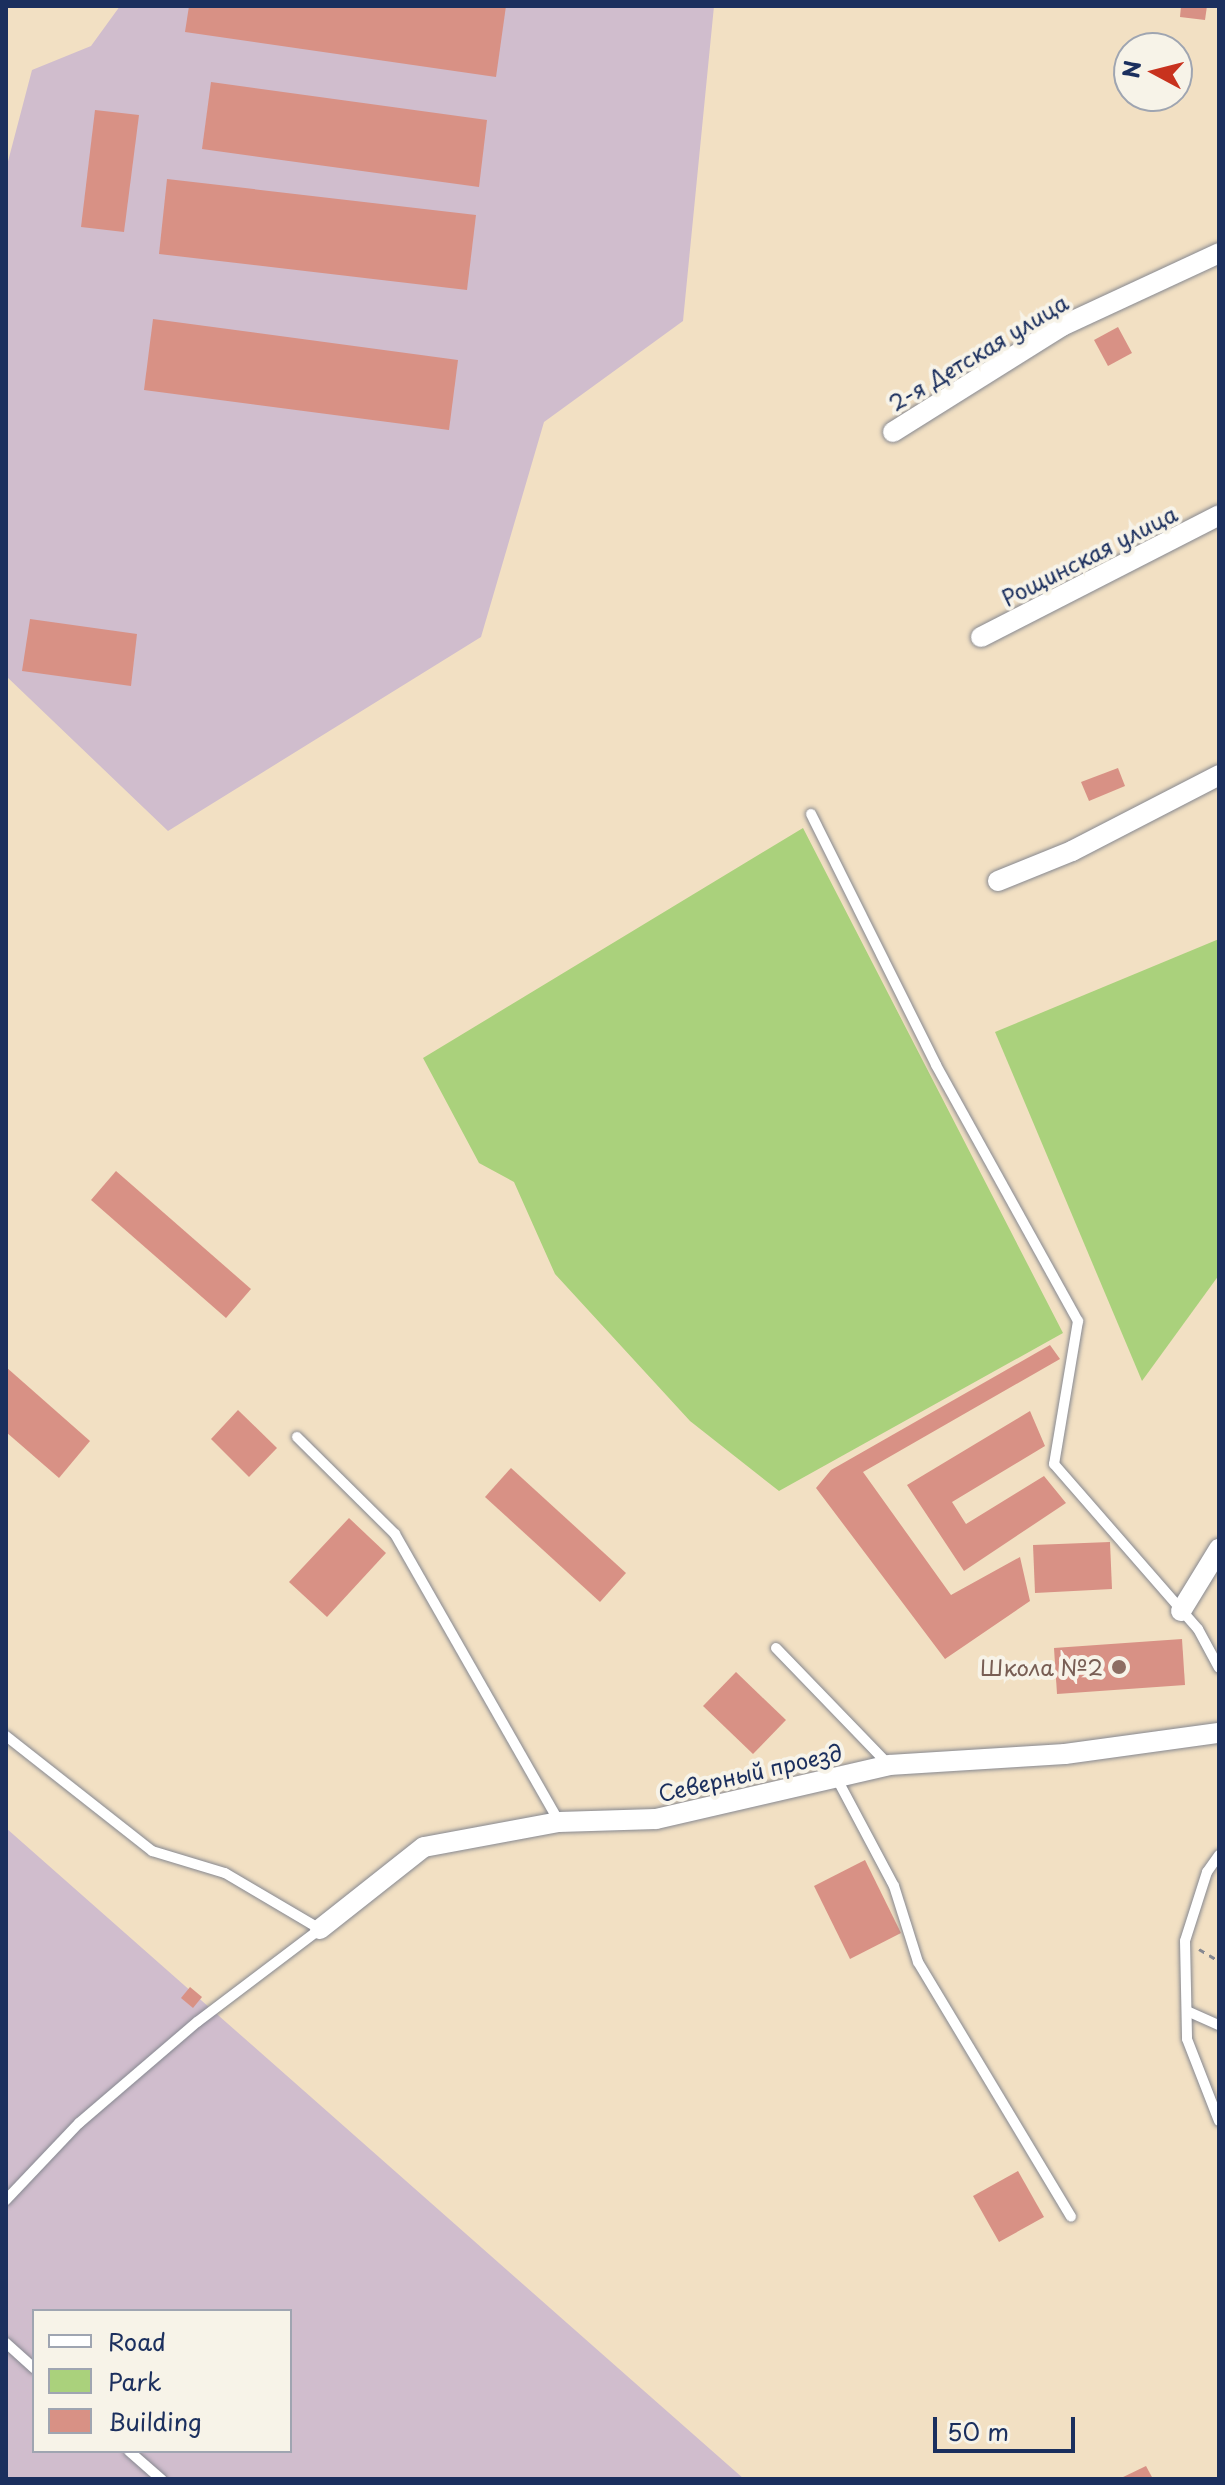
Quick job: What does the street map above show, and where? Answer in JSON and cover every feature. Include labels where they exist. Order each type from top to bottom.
[{"type":"street","name":"2-я Детская улица","points":[[893,432],[1062,326],[1219,253]]},
{"type":"street","name":"Рощинская улица","points":[[981,637],[1219,515]]},
{"type":"street","points":[[998,881],[1072,851],[1219,775]]},
{"type":"street","points":[[1181,1611],[1219,1549]]},
{"type":"street","name":"Северный проезд","points":[[320,1929],[424,1847],[559,1822],[656,1819],[889,1765],[1065,1754],[1219,1733]]},
{"type":"lane","points":[[811,814],[936,1065],[1078,1321],[1054,1464],[1198,1629],[1219,1668]]},
{"type":"lane","points":[[297,1437],[395,1534],[559,1822]]},
{"type":"lane","points":[[776,1648],[889,1765]]},
{"type":"lane","points":[[6,1736],[152,1851],[225,1873],[320,1929],[197,2022],[79,2123],[6,2200]]},
{"type":"lane","points":[[836,1777],[894,1886],[918,1962],[1071,2217]]},
{"type":"lane","points":[[1219,1855],[1207,1872],[1185,1941],[1187,2039],[1219,2121]]},
{"type":"lane","points":[[1187,2011],[1219,2025]]},
{"type":"lane","points":[[6,2343],[32,2366]]},
{"type":"lane","points":[[131,2453],[161,2479]]},
{"type":"path","points":[[1185,1941],[1219,1961]]},
{"type":"shaded area","points":[[120,6],[714,6],[683,321],[544,422],[481,637],[168,831],[6,676],[6,169],[32,70],[91,46]]},
{"type":"shaded area","points":[[6,1828],[744,2479],[6,2479]]},
{"type":"green space","points":[[803,828],[1063,1333],[779,1491],[690,1421],[555,1274],[514,1182],[479,1163],[423,1058]]},
{"type":"green space","points":[[1219,939],[1219,1275],[1142,1381],[995,1032]]},
{"type":"building","points":[[189,6],[506,6],[496,77],[185,32]]},
{"type":"building","points":[[1181,6],[1207,6],[1205,20],[1180,17]]},
{"type":"building","points":[[211,82],[487,120],[479,187],[202,149]]},
{"type":"building","points":[[95,110],[139,115],[124,232],[81,227]]},
{"type":"building","points":[[167,179],[476,215],[467,290],[159,254]]},
{"type":"building","points":[[153,319],[458,360],[449,430],[144,390]]},
{"type":"building","points":[[1118,327],[1132,353],[1108,366],[1094,340]]},
{"type":"building","points":[[30,619],[137,634],[131,686],[22,671]]},
{"type":"building","points":[[1118,768],[1125,786],[1089,801],[1081,782]]},
{"type":"building","points":[[116,1171],[251,1289],[226,1318],[91,1200]]},
{"type":"building","points":[[1050,1345],[1060,1359],[863,1472],[951,1595],[1020,1557],[1030,1601],[945,1659],[816,1488],[831,1470]]},
{"type":"building","points":[[6,1367],[90,1441],[59,1478],[6,1432]]},
{"type":"building","points":[[238,1410],[277,1448],[249,1477],[211,1439]]},
{"type":"building","points":[[1030,1411],[1045,1446],[952,1502],[966,1524],[1044,1476],[1066,1503],[964,1571],[907,1485]]},
{"type":"building","points":[[511,1468],[626,1573],[600,1602],[485,1497]]},
{"type":"building","points":[[349,1518],[386,1553],[327,1617],[289,1582]]},
{"type":"building","points":[[1110,1542],[1112,1589],[1035,1593],[1033,1545]]},
{"type":"building","name":"Школа №2","points":[[1182,1639],[1185,1685],[1057,1694],[1054,1648]]},
{"type":"building","points":[[736,1672],[786,1720],[753,1754],[703,1706]]},
{"type":"building","points":[[865,1860],[901,1933],[850,1959],[814,1886]]},
{"type":"building","points":[[190,1987],[202,1997],[193,2008],[181,1998]]},
{"type":"building","points":[[1018,2171],[1044,2217],[999,2242],[973,2196]]},
{"type":"building","points":[[1146,2466],[1153,2479],[1119,2479]]},
{"type":"place","name":"Школа №2","points":[[1119,1667]]}]
